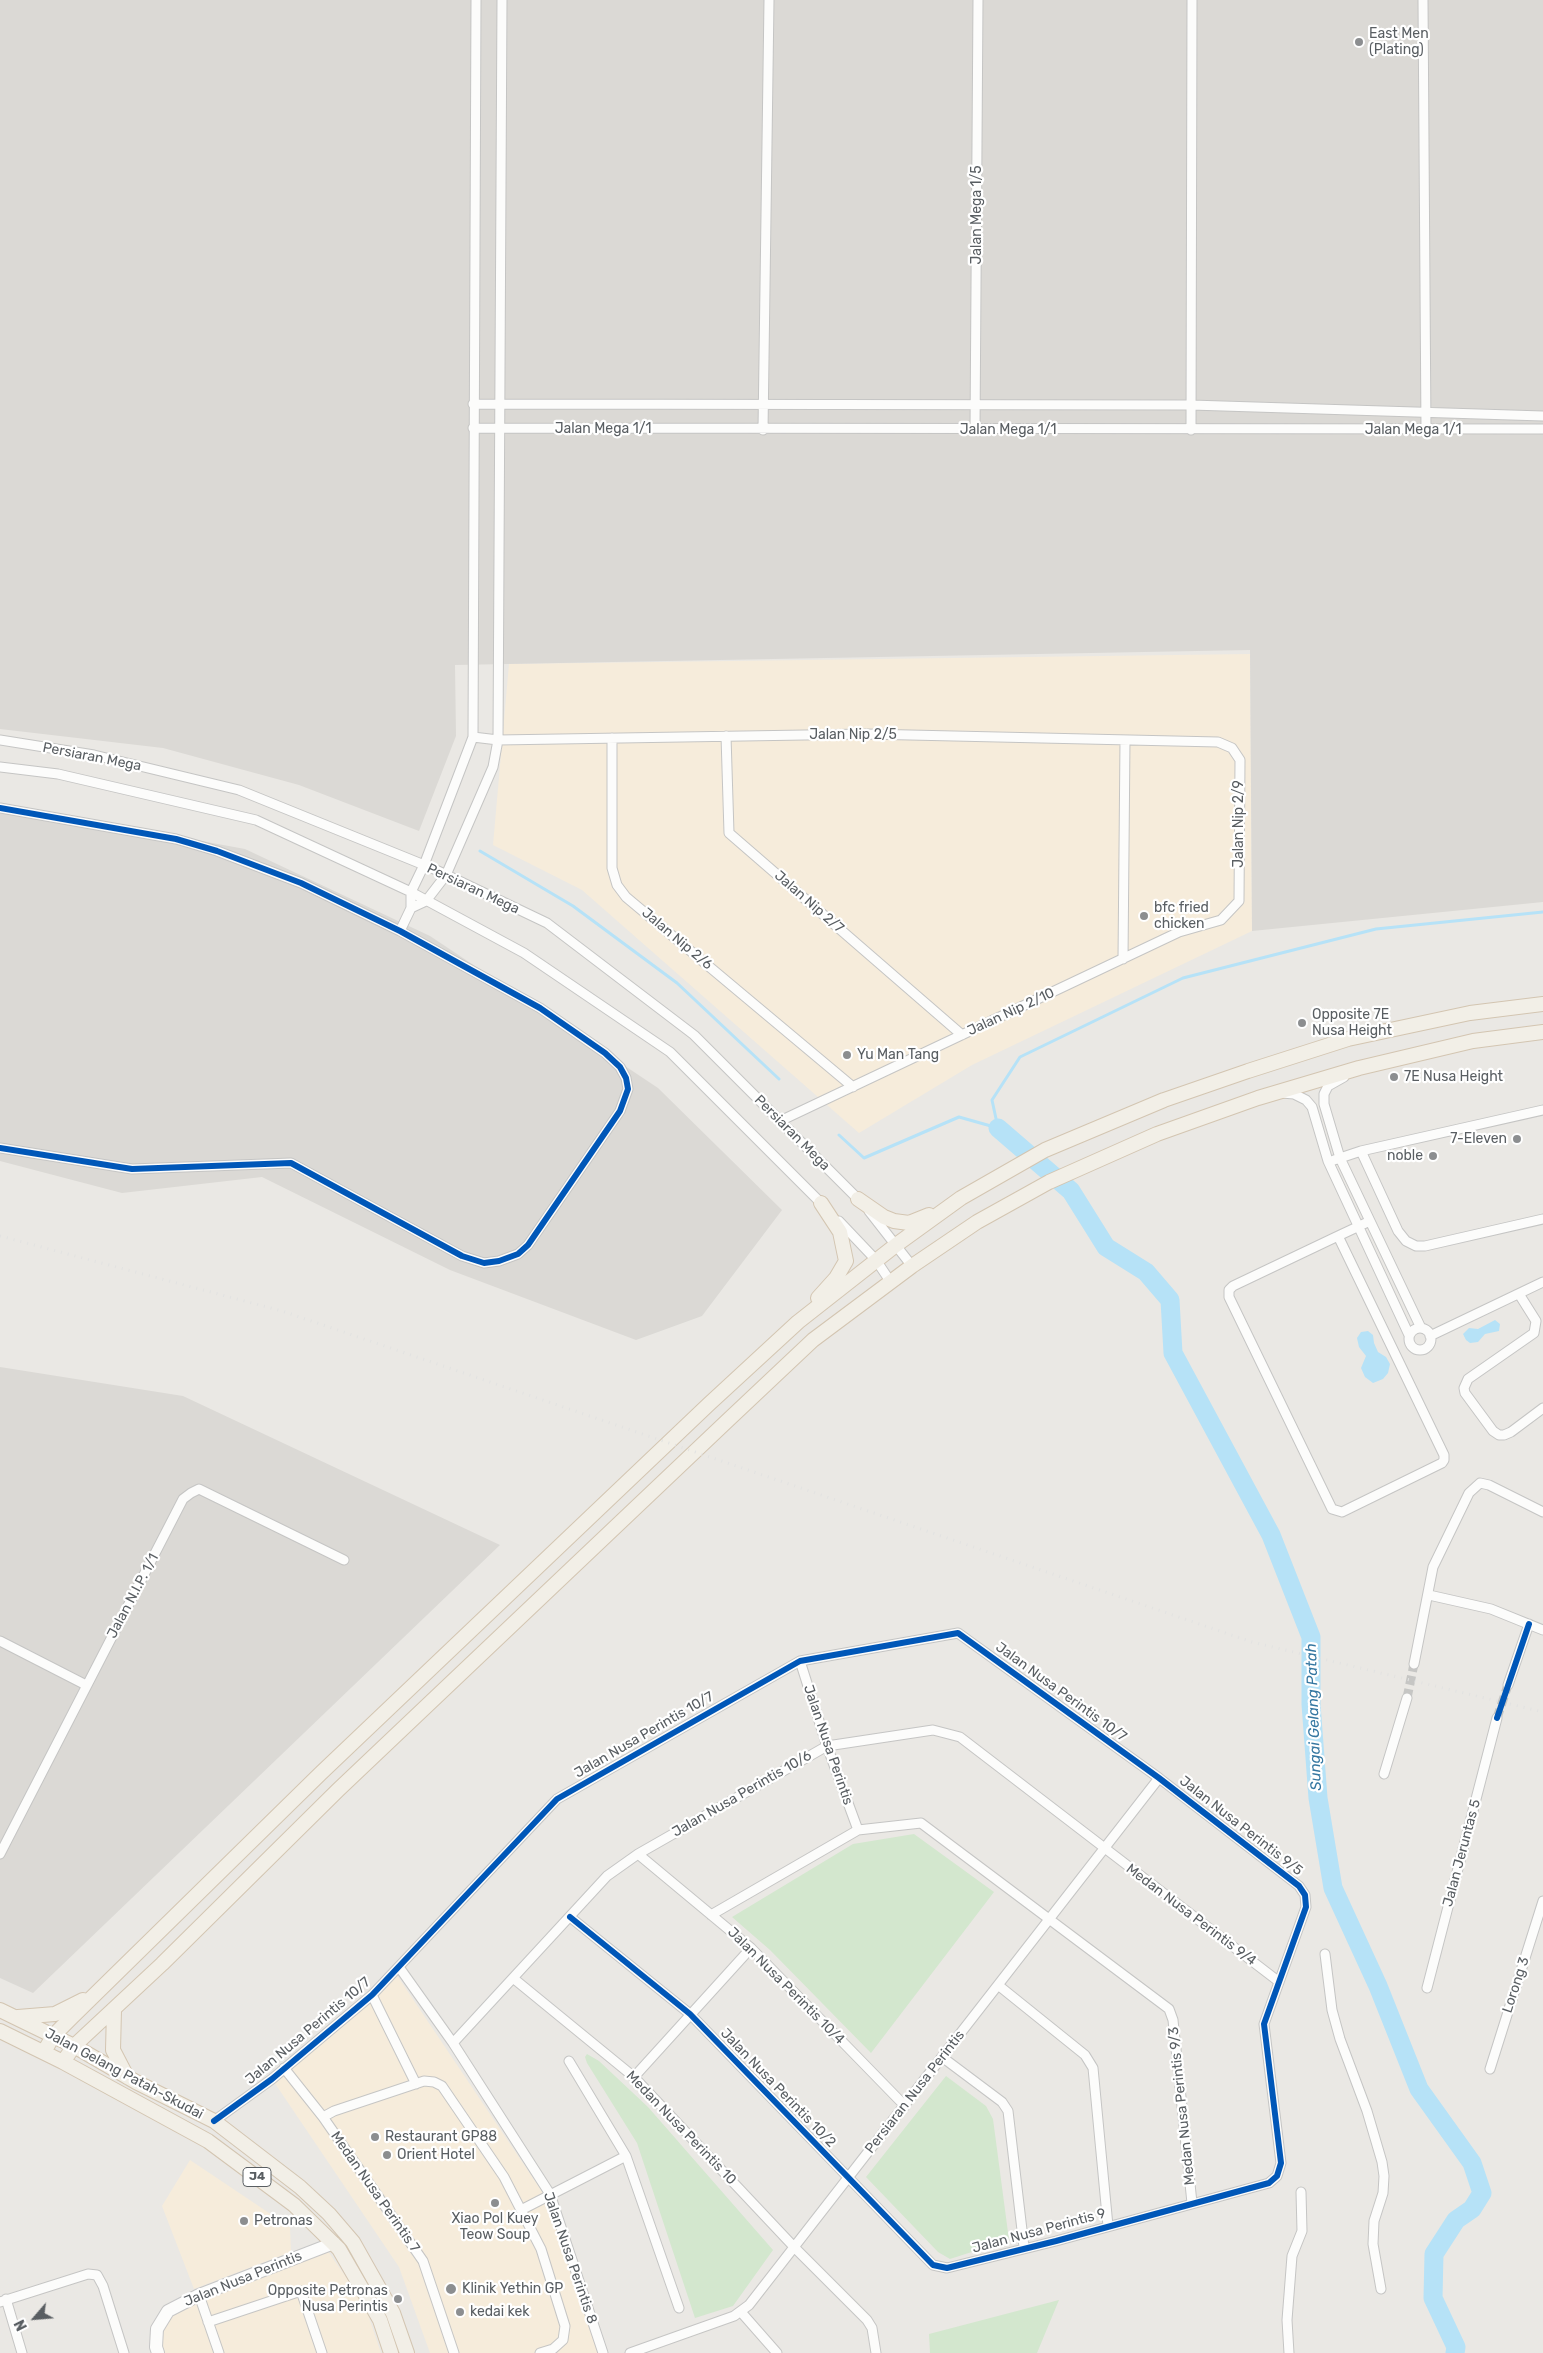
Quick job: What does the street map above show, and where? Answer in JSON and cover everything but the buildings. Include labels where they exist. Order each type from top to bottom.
[{"type":"main road","points":[[858,1199],[884,1217],[894,1221],[909,1223],[961,1198],[1045,1150],[1164,1100],[1348,1039],[1470,1013],[1543,1004]]},
{"type":"main road","points":[[64,2062],[74,2046],[114,2010],[338,1790],[726,1422],[813,1340],[890,1281],[976,1222],[1067,1172],[1157,1134],[1359,1068],[1473,1041],[1542,1032]]},
{"type":"main road","points":[[44,2052],[53,2036],[471,1629],[798,1322],[876,1260],[961,1198]]},
{"type":"main road","points":[[798,1322],[836,1278],[846,1261],[840,1232],[822,1202]]},
{"type":"main road","points":[[16,2017],[55,2014],[97,1993]]},
{"type":"main road","name":"Jalan Gelang Patah-Skudai","points":[[0,2010],[74,2046],[128,2078],[214,2122],[300,2187],[329,2214],[353,2242],[393,2313],[407,2353]]},
{"type":"main road","points":[[114,2010],[113,2050],[128,2078]]},
{"type":"main road","name":"Jalan Gelang Patah-Skudai","points":[[0,2031],[64,2062],[214,2145],[294,2205],[334,2243],[380,2320],[391,2353]]},
{"type":"street","points":[[400,931],[411,908],[410,892],[424,866],[473,737],[476,0]]},
{"type":"street","points":[[411,908],[426,901],[446,875],[493,767],[498,740],[502,0]]},
{"type":"street","points":[[763,430],[770,0]]},
{"type":"street","name":"Jalan Mega 1/5","points":[[975,430],[978,0]]},
{"type":"street","points":[[1191,430],[1192,0]]},
{"type":"street","points":[[1424,0],[1424,412],[1426,430]]},
{"type":"street","points":[[473,404],[1190,405],[1543,416]]},
{"type":"street","name":"Jalan Mega 1/1","points":[[474,428],[499,430],[1543,430]]},
{"type":"street","name":"Jalan Nip 2/5","points":[[473,737],[498,740],[866,734],[1218,742],[1232,748]]},
{"type":"street","name":"Jalan Nip 2/7","points":[[726,736],[729,833],[962,1035]]},
{"type":"street","name":"Jalan Nip 2/6","points":[[612,738],[612,868],[616,885],[626,897],[853,1086]]},
{"type":"street","name":"Persiaran Mega","points":[[0,740],[94,755],[239,790],[446,875],[547,924],[694,1035],[858,1199],[912,1266]]},
{"type":"street","points":[[1123,959],[1125,740]]},
{"type":"street","name":"Jalan Nip 2/9","points":[[1232,748],[1240,760],[1239,901]]},
{"type":"street","name":"Persiaran Mega","points":[[0,767],[58,774],[256,820],[410,892],[524,953],[670,1052],[822,1202],[876,1260],[890,1281]]},
{"type":"street","points":[[0,808],[176,839],[217,851],[302,883],[400,931],[540,1008],[605,1053],[620,1067],[626,1078],[628,1089],[620,1111],[528,1245],[518,1254],[499,1261],[484,1263],[462,1256],[292,1163],[132,1168],[0,1148]]},
{"type":"street","name":"Jalan Nip 2/10","points":[[780,1121],[1179,932],[1221,920],[1239,901]]},
{"type":"street","points":[[1359,1068],[1328,1086],[1324,1094],[1324,1104],[1340,1158],[1421,1328]]},
{"type":"street","points":[[1279,1093],[1294,1094],[1306,1100],[1312,1107],[1328,1161],[1410,1334],[1411,1346],[1421,1350],[1428,1347],[1430,1336],[1426,1330],[1421,1328],[1413,1330],[1410,1334]]},
{"type":"street","points":[[1328,1161],[1361,1150],[1543,1110]]},
{"type":"street","points":[[1361,1150],[1398,1231],[1406,1241],[1416,1246],[1425,1246],[1543,1219]]},
{"type":"street","points":[[1338,1236],[1444,1455],[1442,1463],[1342,1512],[1332,1509],[1229,1297],[1229,1290],[1233,1286],[1338,1236],[1359,1226],[1370,1221]]},
{"type":"street","points":[[1430,1336],[1543,1282]]},
{"type":"street","points":[[1519,1294],[1536,1321],[1534,1333],[1468,1379],[1464,1388],[1465,1394],[1493,1431],[1504,1436],[1543,1408]]},
{"type":"street","points":[[1414,1664],[1433,1567],[1469,1493],[1480,1483],[1489,1485],[1543,1512]]},
{"type":"street","name":"Jalan N.I.P. 1/1","points":[[0,1854],[184,1499],[191,1492],[199,1489],[344,1560]]},
{"type":"street","points":[[1429,1594],[1492,1609],[1543,1630]]},
{"type":"street","points":[[1508,1685],[1529,1624]]},
{"type":"street","name":"Jalan Nusa Perintis 10/7","points":[[214,2122],[284,2068],[372,1995],[557,1799],[800,1661],[958,1633],[1160,1778]]},
{"type":"street","points":[[0,1641],[86,1685]]},
{"type":"street","name":"Jalan Nusa Perintis","points":[[800,1661],[827,1746],[858,1830]]},
{"type":"street","points":[[1384,1774],[1407,1698]]},
{"type":"street","name":"Jalan Jeruntas 5","points":[[1427,1988],[1497,1718]]},
{"type":"street","name":"Jalan Nusa Perintis 10/6","points":[[453,2043],[607,1876],[638,1854],[827,1746],[933,1730],[960,1736],[1104,1849]]},
{"type":"street","name":"Persiaran Nusa Perintis","points":[[630,2353],[741,2312],[795,2248],[1160,1778]]},
{"type":"street","name":"Jalan Nusa Perintis 9/5","points":[[1160,1778],[1298,1886],[1305,1895],[1306,1907],[1264,2024],[1281,2163],[1277,2176],[1269,2183]]},
{"type":"street","name":"Medan Nusa Perintis 9/3","points":[[858,1830],[920,1824],[1169,2009],[1172,2020],[1192,2203]]},
{"type":"street","points":[[711,1915],[858,1830]]},
{"type":"street","name":"Medan Nusa Perintis 9/4","points":[[1104,1849],[1278,1981]]},
{"type":"street","name":"Jalan Nusa Perintis 10/4","points":[[638,1854],[751,1948],[905,2106]]},
{"type":"street","name":"Lorong 3","points":[[1490,2069],[1543,1901]]},
{"type":"street","name":"Jalan Nusa Perintis 10/2","points":[[570,1916],[690,2014],[848,2179]]},
{"type":"street","points":[[634,2077],[751,1948]]},
{"type":"street","points":[[1325,1954],[1332,2010],[1337,2029],[1349,2067],[1367,2110],[1382,2162],[1383,2193],[1374,2221],[1373,2244],[1381,2289]]},
{"type":"street","name":"Jalan Nusa Perintis 8","points":[[399,1967],[453,2043],[550,2194],[603,2353]]},
{"type":"street","name":"Medan Nusa Perintis 10","points":[[513,1978],[634,2077],[795,2248],[867,2320],[872,2328],[876,2353]]},
{"type":"street","points":[[998,1985],[1084,2055],[1093,2068],[1108,2226]]},
{"type":"street","points":[[372,1995],[420,2082]]},
{"type":"street","points":[[942,2057],[1002,2102],[1008,2111],[1024,2248]]},
{"type":"street","points":[[569,2061],[626,2156],[679,2308]]},
{"type":"street","points":[[284,2068],[323,2117],[334,2111],[420,2082],[434,2082],[442,2086],[504,2177],[541,2249],[565,2326],[563,2340],[552,2349],[540,2353]]},
{"type":"street","name":"Medan Nusa Perintis 7","points":[[323,2117],[423,2261],[454,2353]]},
{"type":"street","points":[[521,2210],[626,2156]]},
{"type":"street","name":"Jalan Nusa Perintis 9","points":[[848,2179],[933,2265],[948,2268],[1269,2183]]},
{"type":"street","points":[[1289,2353],[1287,2320],[1292,2256],[1302,2231],[1302,2192]]},
{"type":"street","name":"Jalan Nusa Perintis","points":[[158,2353],[156,2347],[157,2330],[168,2311],[199,2295],[334,2243]]},
{"type":"street","points":[[22,2353],[3,2301],[88,2274],[97,2276],[103,2286],[124,2353]]},
{"type":"street","points":[[208,2322],[301,2291],[322,2353]]},
{"type":"street","points":[[199,2295],[218,2353]]},
{"type":"street","points":[[741,2312],[777,2353]]},
{"type":"shaded area","points":[[0,0],[1543,0],[1543,902],[1252,931],[1250,650],[455,665],[456,736],[419,831],[299,785],[163,748],[0,729]]},
{"type":"shaded area","points":[[1250,654],[1252,931],[972,1065],[859,1133],[582,890],[493,845],[509,664]]},
{"type":"shaded area","points":[[0,804],[245,849],[430,936],[658,1088],[782,1210],[702,1316],[636,1340],[450,1270],[262,1177],[122,1193],[0,1161]]},
{"type":"shaded area","points":[[0,1367],[183,1396],[500,1545],[33,1993],[0,1978]]},
{"type":"shaded area","points":[[394,1971],[545,2196],[599,2353],[430,2353],[399,2267],[272,2079]]},
{"type":"shaded area","points":[[190,2160],[290,2227],[291,2252],[194,2289],[162,2206]]},
{"type":"shaded area","points":[[325,2247],[364,2303],[381,2353],[165,2353],[157,2329],[168,2311]]},
{"type":"green space","points":[[914,1834],[994,1892],[871,2053],[770,1950],[732,1917],[853,1844]]},
{"type":"green space","points":[[587,2054],[599,2061],[648,2107],[773,2250],[733,2306],[695,2318],[637,2143],[587,2063],[585,2057]]},
{"type":"green space","points":[[946,2076],[986,2106],[993,2119],[1009,2240],[950,2259],[938,2252],[866,2177]]},
{"type":"green space","points":[[1059,2300],[1037,2353],[930,2353],[929,2334]]},
{"type":"water","points":[[1495,1320],[1500,1324],[1499,1331],[1485,1334],[1478,1342],[1470,1343],[1466,1340],[1463,1334],[1469,1328],[1478,1329]]},
{"type":"water","points":[[1368,1331],[1373,1335],[1378,1352],[1386,1357],[1390,1364],[1388,1373],[1383,1379],[1373,1383],[1365,1377],[1361,1368],[1366,1356],[1359,1347],[1357,1338],[1361,1332]]},
{"type":"waterway","points":[[480,851],[573,906],[677,983],[779,1079]]},
{"type":"waterway","points":[[839,1135],[864,1158],[959,1117],[998,1128],[992,1100],[1020,1057],[1183,978],[1376,929],[1543,912]]},
{"type":"waterway","name":"Sungai Gelang Patah","points":[[998,1128],[1071,1191],[1106,1247],[1146,1272],[1170,1300],[1173,1353],[1271,1535],[1311,1637],[1311,1704],[1318,1798],[1333,1888],[1378,1986],[1419,2089],[1472,2163],[1482,2193],[1472,2209],[1456,2220],[1434,2254],[1433,2298],[1456,2347],[1455,2353]]},
{"type":"tunnel","points":[[1407,1698],[1414,1664]]},
{"type":"tunnel","points":[[1497,1718],[1508,1685]]},
{"type":"railway","points":[[0,1236],[282,1311],[1252,1642],[1543,1712]]},
{"type":"cycle path","points":[[0,808],[176,839],[217,851],[301,883],[400,931],[540,1008],[605,1053],[620,1067],[626,1078],[628,1089],[620,1111],[528,1245],[518,1254],[499,1261],[484,1263],[462,1256],[291,1163],[132,1169],[0,1148]]},
{"type":"cycle path","points":[[1497,1718],[1529,1624]]},
{"type":"cycle path","points":[[214,2121],[272,2079],[372,1995],[557,1799],[800,1661],[958,1633],[1159,1778],[1299,1886],[1305,1895],[1306,1907],[1264,2024],[1281,2163],[1277,2176],[1269,2183],[1056,2241],[947,2268],[933,2265],[690,2014],[570,1917]]},
{"type":"place","name":"East Men (Plating)","points":[[1359,42]]},
{"type":"place","name":"bfc fried chicken","points":[[1144,916]]},
{"type":"place","name":"Opposite 7E Nusa Height","points":[[1302,1023]]},
{"type":"place","name":"Yu Man Tang","points":[[847,1055]]},
{"type":"place","name":"7E Nusa Height","points":[[1394,1077]]},
{"type":"place","name":"7-Eleven","points":[[1517,1139]]},
{"type":"place","name":"noble","points":[[1433,1156]]},
{"type":"place","name":"Restaurant GP88","points":[[375,2137]]},
{"type":"place","name":"Orient Hotel","points":[[387,2155]]},
{"type":"place","name":"Xiao Pol Kuey Teow Soup","points":[[495,2203]]},
{"type":"place","name":"Petronas","points":[[244,2221]]},
{"type":"place","name":"Klinik Yethin GP","points":[[451,2289]]},
{"type":"place","name":"Opposite Petronas Nusa Perintis","points":[[398,2299]]},
{"type":"place","name":"kedai kek","points":[[460,2312]]}]
